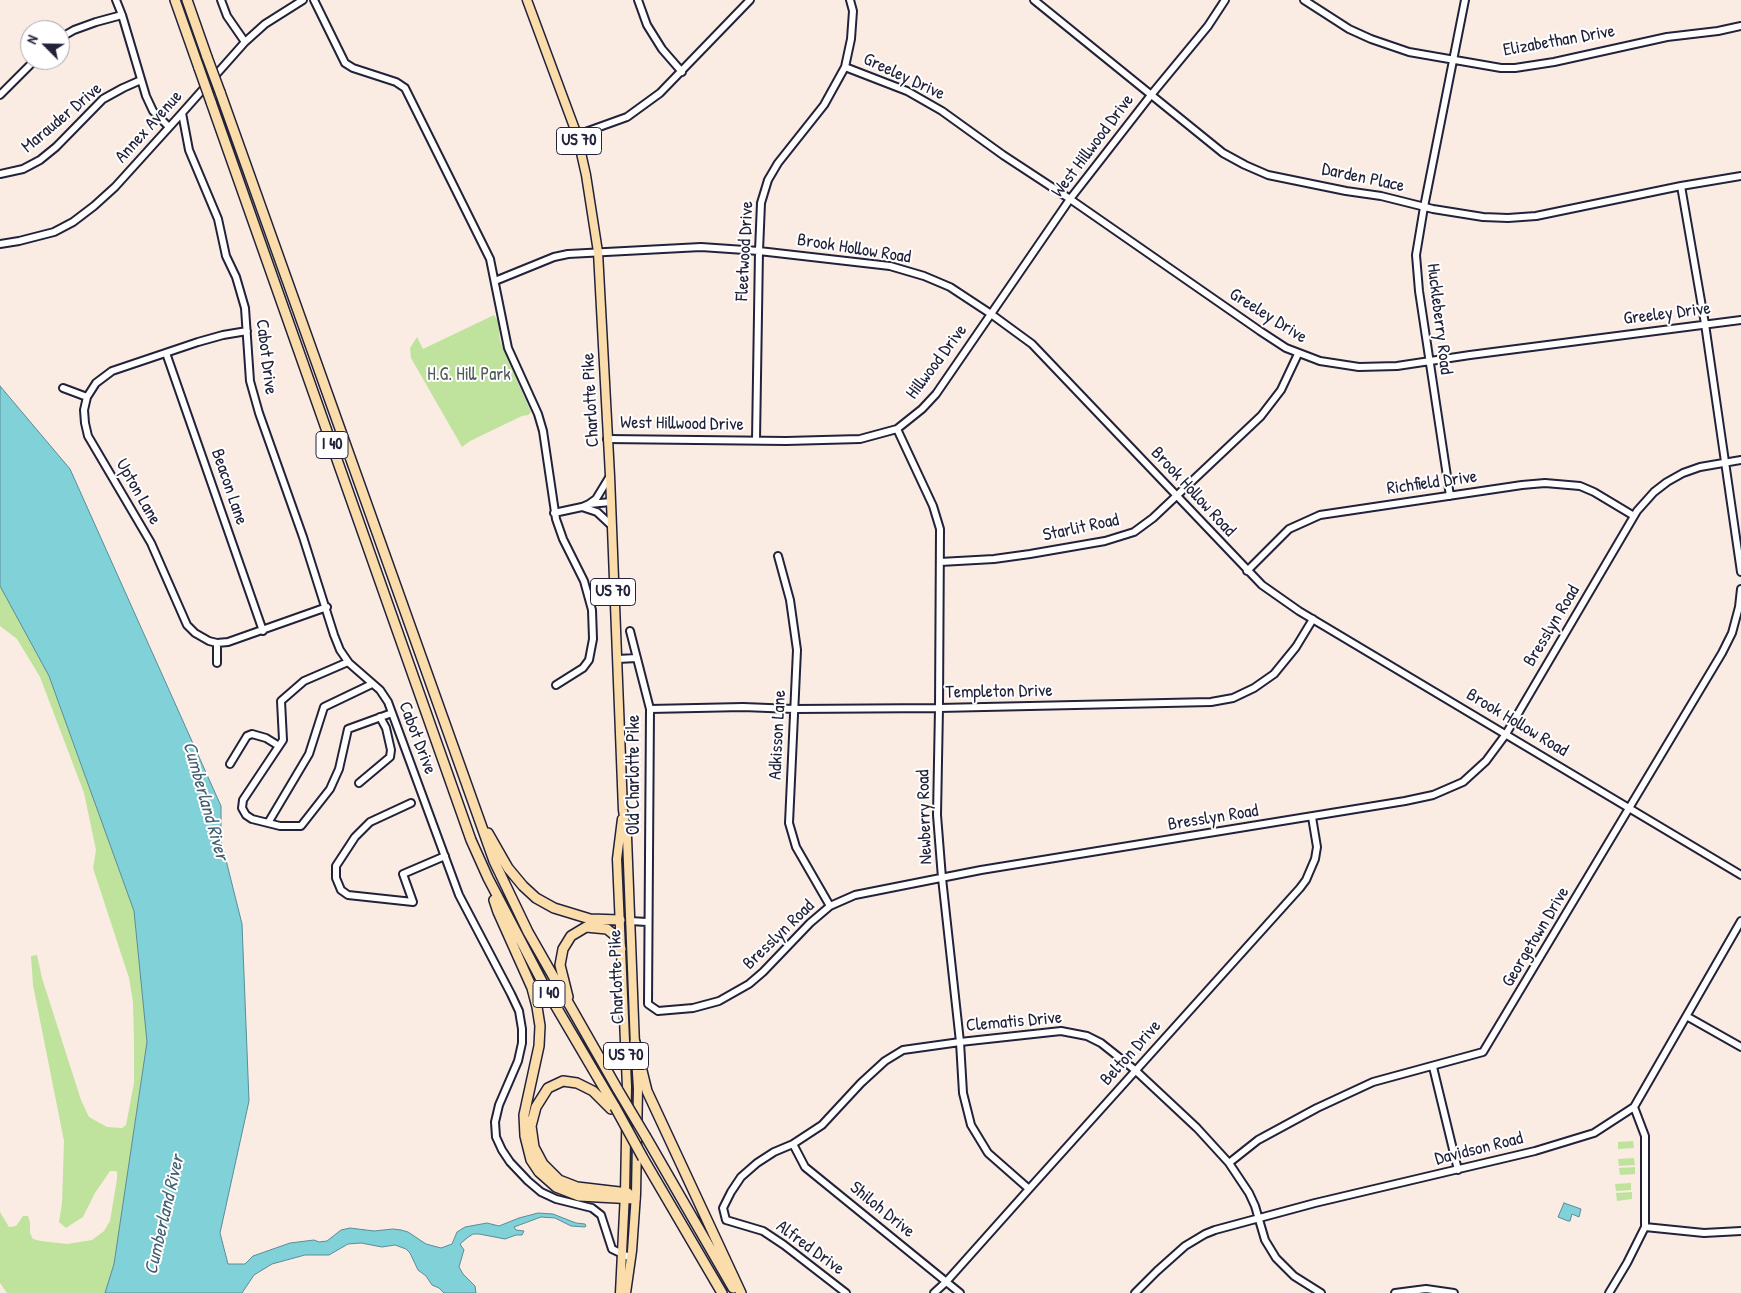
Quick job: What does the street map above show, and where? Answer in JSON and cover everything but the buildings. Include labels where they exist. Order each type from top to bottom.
[{"type":"highway","name":"I 40","points":[[175,0],[471,840],[488,878],[548,993],[615,1110]]},
{"type":"highway","name":"I 40","points":[[187,0],[494,861],[528,932],[572,1011],[736,1293]]},
{"type":"highway","points":[[472,802],[508,868],[536,898],[554,908],[590,919],[620,920]]},
{"type":"highway","points":[[488,878],[498,912],[532,988],[538,1007],[540,1026],[539,1046],[524,1116],[525,1136],[530,1160],[539,1172],[556,1187],[579,1196],[636,1196]]},
{"type":"highway","points":[[572,1011],[560,966],[563,949],[571,936],[586,927],[607,928],[617,936],[621,949]]},
{"type":"highway","points":[[635,1042],[647,1091],[741,1293]]},
{"type":"highway","points":[[625,1196],[577,1187],[560,1180],[543,1164],[534,1147],[531,1126],[536,1107],[548,1088],[563,1081],[577,1083],[593,1091],[615,1110],[722,1293]]},
{"type":"main road","name":"Charlotte Pike","points":[[527,0],[577,135],[586,175],[598,252],[610,476],[623,810],[627,837],[638,1089],[636,1196],[626,1293]]},
{"type":"main road","name":"Charlotte Pike","points":[[620,1293],[625,1196],[627,1087],[617,859],[623,810]]},
{"type":"main road","points":[[620,920],[630,921]]},
{"type":"street","points":[[116,0],[146,96],[153,111],[169,127]]},
{"type":"street","points":[[221,0],[226,16],[244,42]]},
{"type":"street","name":"Annex Avenue","points":[[0,244],[54,232],[73,222],[94,206],[115,187],[244,42],[265,24],[303,0]]},
{"type":"street","points":[[314,0],[345,63],[353,68],[396,82],[405,88],[490,259],[508,348],[538,414],[543,431],[554,512],[563,540],[584,581],[590,600],[593,639],[589,660],[583,668],[556,685]]},
{"type":"street","points":[[638,0],[647,25],[662,49],[682,72]]},
{"type":"street","points":[[577,135],[627,117],[660,93],[750,0]]},
{"type":"street","name":"Fleetwood Drive","points":[[756,440],[761,203],[768,180],[778,163],[824,105],[845,67],[851,39],[853,11],[850,0]]},
{"type":"street","name":"Darden Place","points":[[1034,0],[1223,153],[1268,175],[1483,217],[1536,216],[1681,186],[1741,176]]},
{"type":"street","name":"West Hillwood Drive","points":[[990,314],[1070,200],[1150,95],[1208,26],[1225,0]]},
{"type":"street","name":"Elizabethan Drive","points":[[1304,0],[1350,29],[1371,39],[1409,52],[1497,67],[1515,68],[1554,62],[1661,38],[1718,31],[1741,26]]},
{"type":"street","name":"Huckleberry Road","points":[[1450,496],[1429,362],[1416,255],[1465,0]]},
{"type":"street","points":[[70,32],[96,22],[122,15]]},
{"type":"street","name":"Greeley Drive","points":[[845,67],[907,91],[934,106],[1002,155],[1260,331],[1298,354],[1320,361],[1359,367],[1398,366],[1741,320]]},
{"type":"street","points":[[0,94],[25,70]]},
{"type":"street","name":"Marauder Drive","points":[[0,174],[23,169],[40,160],[56,147],[103,99],[141,80]]},
{"type":"street","name":"Cabot Drive","points":[[182,113],[189,150],[218,219],[226,256],[236,277],[245,308],[250,381],[259,413],[327,608],[334,635],[340,650],[348,662],[380,690],[388,702],[459,895],[519,1012],[522,1043],[518,1061],[499,1105],[495,1122],[496,1137],[510,1162],[541,1192],[592,1208],[601,1215],[612,1249],[621,1254]]},
{"type":"street","points":[[1681,186],[1705,324],[1741,572]]},
{"type":"street","name":"Brook Hollow Road","points":[[495,281],[554,257],[598,252],[702,247],[759,250],[861,262],[906,270],[950,287],[1032,344],[1247,572],[1262,585],[1314,619],[1741,875]]},
{"type":"street","name":"Hillwood Drive","points":[[756,440],[860,439],[897,429],[922,409],[936,394],[990,314]]},
{"type":"street","points":[[63,388],[87,397],[96,383],[112,371],[223,334],[247,331]]},
{"type":"street","name":"Beacon Lane","points":[[166,353],[263,631]]},
{"type":"street","name":"Starlit Road","points":[[940,562],[994,559],[1116,539],[1134,532],[1144,526],[1261,416],[1281,390],[1298,354]]},
{"type":"street","name":"Upton Lane","points":[[87,397],[84,410],[88,436],[151,543],[188,625],[195,633],[217,643]]},
{"type":"street","name":"Newberry Road","points":[[897,429],[933,506],[940,529],[937,815],[960,1042],[963,1093],[971,1125],[988,1152],[1028,1188]]},
{"type":"street","name":"West Hillwood Drive","points":[[608,439],[756,440]]},
{"type":"street","name":"Bresslyn Road","points":[[647,922],[648,1004],[658,1011],[681,1010],[711,1004],[743,988],[763,972],[810,922],[830,906],[855,895],[990,869],[1405,801],[1448,790],[1463,782],[1478,770],[1506,734],[1634,516],[1654,492],[1683,473],[1700,467],[1741,460]]},
{"type":"street","points":[[586,505],[596,499],[610,476]]},
{"type":"street","name":"Richfield Drive","points":[[1247,572],[1289,529],[1320,515],[1522,485],[1545,483],[1580,486],[1594,492],[1634,516]]},
{"type":"street","points":[[554,512],[610,502]]},
{"type":"street","points":[[586,505],[611,525]]},
{"type":"street","name":"Adkisson Lane","points":[[778,556],[790,598],[797,650],[790,829],[796,848],[830,906]]},
{"type":"street","name":"Georgetown Drive","points":[[1229,1163],[1258,1140],[1317,1108],[1373,1082],[1484,1052],[1728,640],[1739,608],[1741,589]]},
{"type":"street","points":[[217,663],[217,643],[228,642],[263,631],[327,608]]},
{"type":"street","name":"Templeton Drive","points":[[650,709],[743,707],[794,709],[939,708],[1199,703],[1228,700],[1254,688],[1274,674],[1314,619]]},
{"type":"street","name":"Old Charlotte Pike","points":[[630,631],[650,709],[647,922]]},
{"type":"street","points":[[616,659],[637,658]]},
{"type":"street","points":[[348,662],[304,681],[281,701],[283,740],[243,800],[242,808],[246,815],[252,819],[280,826],[301,826],[330,789],[339,769],[348,729],[392,713]]},
{"type":"street","points":[[268,823],[309,754],[324,707],[372,684]]},
{"type":"street","points":[[359,783],[390,757],[391,750],[386,728],[380,718]]},
{"type":"street","points":[[230,764],[247,736],[252,734],[266,738],[279,746]]},
{"type":"street","points":[[411,803],[370,822],[355,837],[336,866],[336,878],[341,890],[348,895],[413,902],[403,874],[445,856]]},
{"type":"street","name":"Belton Drive","points":[[934,1293],[946,1282],[1028,1188],[1306,880],[1315,859],[1317,847],[1312,817]]},
{"type":"street","points":[[630,921],[647,922]]},
{"type":"street","name":"Davidson Road","points":[[1135,1293],[1171,1257],[1204,1234],[1315,1203],[1543,1149],[1594,1133],[1634,1107],[1741,921]]},
{"type":"street","points":[[1688,1016],[1741,1047]]},
{"type":"street","name":"Clematis Drive","points":[[726,1220],[723,1208],[741,1177],[774,1152],[793,1144],[822,1125],[861,1083],[885,1061],[903,1050],[1060,1031],[1087,1036],[1101,1042],[1135,1070],[1197,1128],[1229,1163],[1249,1193],[1265,1240],[1276,1258],[1294,1276],[1321,1293]]},
{"type":"street","points":[[1433,1067],[1458,1170]]},
{"type":"street","points":[[1609,1293],[1645,1227],[1646,1136],[1634,1107]]},
{"type":"street","name":"Shiloh Drive","points":[[793,1144],[805,1168],[960,1293]]},
{"type":"street","name":"Alfred Drive","points":[[726,1220],[763,1231],[846,1293]]},
{"type":"street","points":[[1645,1227],[1704,1234],[1741,1231]]},
{"type":"street","points":[[621,1254],[631,1258]]},
{"type":"street","points":[[1395,1293],[1426,1289],[1454,1293]]},
{"type":"green space","name":"H.G. Hill Park","points":[[494,315],[498,321],[500,340],[531,412],[470,441],[462,447],[411,358],[410,348],[417,337],[423,349]]},
{"type":"green space","points":[[0,586],[49,676],[134,911],[147,1042],[114,1264],[105,1293],[7,1293],[0,1283],[0,1212],[9,1227],[16,1226],[23,1216],[28,1216],[30,1233],[33,1239],[67,1244],[92,1240],[104,1231],[110,1221],[117,1179],[117,1172],[110,1171],[95,1193],[83,1217],[66,1228],[59,1222],[62,1203],[64,1141],[33,985],[31,956],[37,955],[42,978],[81,1100],[89,1117],[107,1127],[122,1128],[126,1125],[134,1083],[134,1043],[133,1002],[129,978],[93,868],[96,850],[84,793],[40,677],[17,639],[0,626]]},
{"type":"green space","points":[[1633,1141],[1634,1148],[1618,1149],[1618,1142]]},
{"type":"green space","points":[[1634,1158],[1635,1165],[1619,1166],[1618,1159]]},
{"type":"green space","points":[[1635,1167],[1635,1174],[1620,1175],[1619,1168]]},
{"type":"green space","points":[[1631,1183],[1631,1190],[1616,1191],[1615,1184]]},
{"type":"green space","points":[[1632,1192],[1632,1199],[1617,1201],[1616,1193]]},
{"type":"water","name":"Cumberland River","points":[[0,386],[70,469],[221,806],[221,840],[242,924],[249,1101],[220,1233],[228,1264],[245,1264],[253,1256],[290,1243],[314,1240],[319,1242],[327,1241],[341,1230],[350,1228],[374,1231],[401,1230],[408,1232],[426,1244],[441,1248],[452,1244],[457,1232],[465,1227],[487,1223],[499,1226],[538,1213],[553,1214],[576,1223],[585,1224],[585,1227],[571,1226],[555,1218],[541,1217],[514,1227],[516,1230],[524,1231],[522,1235],[505,1239],[473,1234],[460,1244],[464,1250],[459,1267],[475,1286],[476,1293],[444,1293],[432,1285],[426,1276],[418,1270],[406,1249],[395,1245],[382,1247],[361,1243],[348,1244],[329,1255],[305,1255],[272,1264],[254,1275],[242,1293],[105,1293],[114,1264],[147,1042],[134,911],[49,676],[0,586]]},
{"type":"water","points":[[1564,1203],[1581,1209],[1579,1217],[1572,1214],[1570,1221],[1568,1221],[1558,1217]]}]
